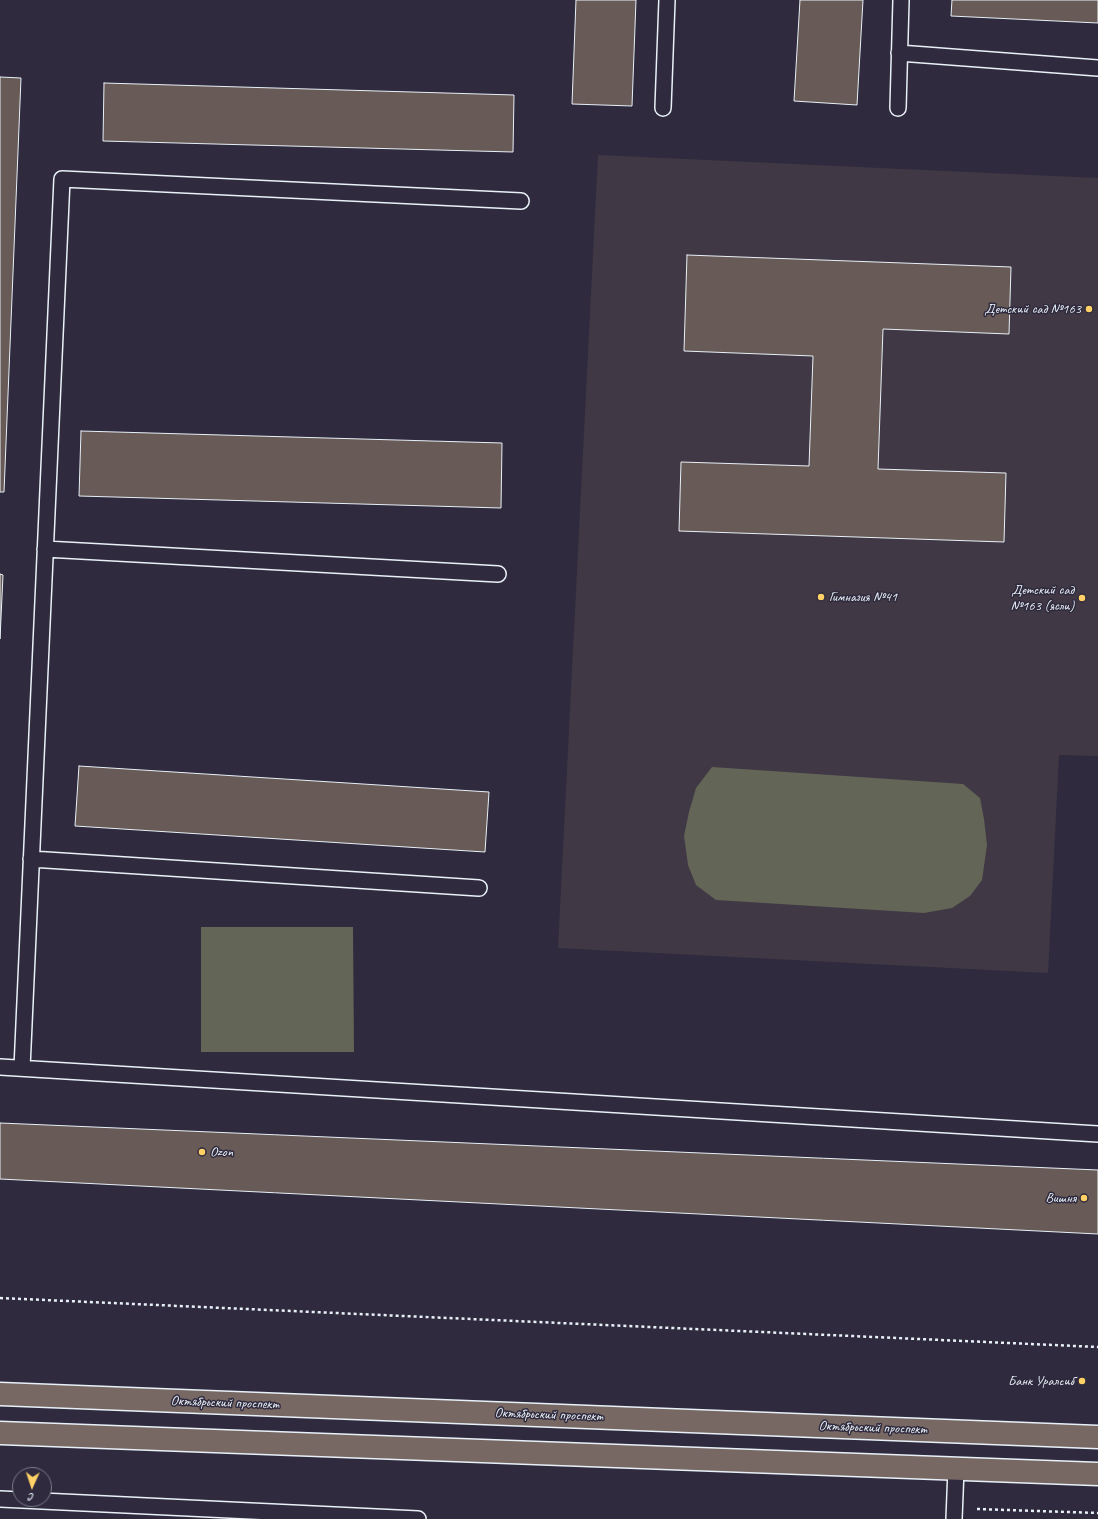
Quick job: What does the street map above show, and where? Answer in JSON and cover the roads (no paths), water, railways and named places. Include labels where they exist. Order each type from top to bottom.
[{"type":"main road","name":"Октябрьский проспект","points":[[0,1394],[1098,1437]]},
{"type":"main road","points":[[0,1433],[1098,1474]]},
{"type":"lane","points":[[663,108],[667,0]]},
{"type":"lane","points":[[898,108],[901,0]]},
{"type":"lane","points":[[899,53],[1098,68]]},
{"type":"lane","points":[[22,1068],[62,180],[521,201]]},
{"type":"lane","points":[[45,549],[498,574]]},
{"type":"lane","points":[[31,859],[479,888]]},
{"type":"lane","points":[[0,1067],[1098,1134]]},
{"type":"lane","points":[[954,1519],[956,1469]]},
{"type":"lane","points":[[0,1499],[315,1516],[418,1519]]},
{"type":"place","name":"Детский сад №163","points":[[1089,309]]},
{"type":"place","name":"Гимназия №41","points":[[821,597]]},
{"type":"place","name":"Детский сад №163 (ясли)","points":[[1082,598]]},
{"type":"place","name":"Ozon","points":[[202,1152]]},
{"type":"place","name":"Вишня","points":[[1084,1198]]},
{"type":"place","name":"Банк Уралсиб","points":[[1082,1381]]}]
